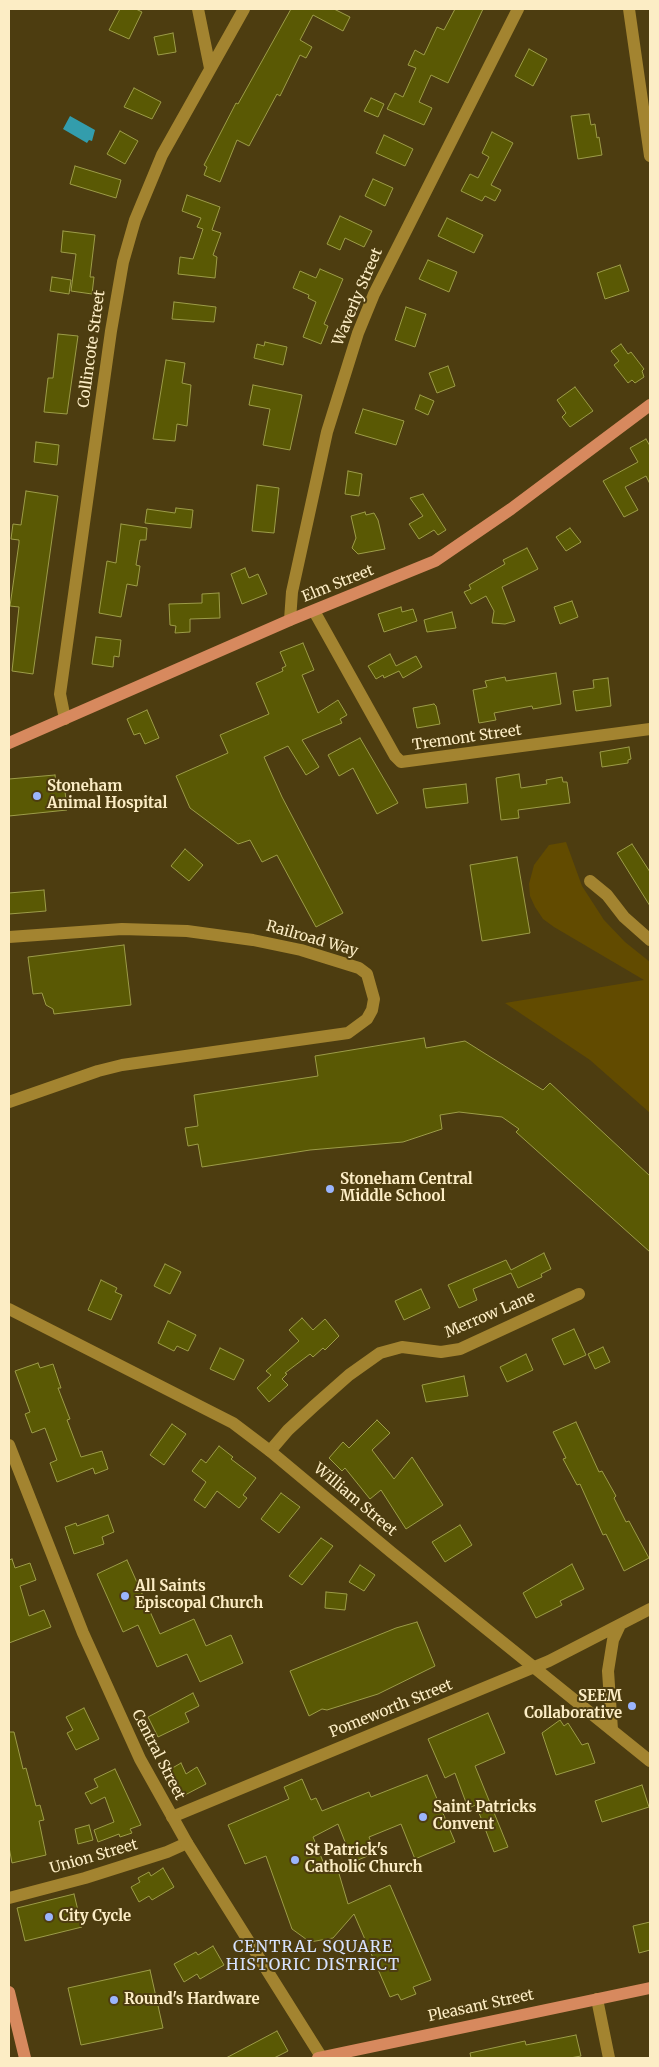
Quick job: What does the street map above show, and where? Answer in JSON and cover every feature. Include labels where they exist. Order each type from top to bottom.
[{"type":"main road","name":"Elm Street","points":[[9,743],[290,620],[435,561],[511,509],[650,405]]},
{"type":"main road","name":"Pleasant Street","points":[[321,2058],[650,1988]]},
{"type":"main road","points":[[9,1992],[25,2058]]},
{"type":"street","points":[[198,9],[210,68]]},
{"type":"street","name":"Collincote Street","points":[[64,719],[60,694],[121,270],[135,220],[162,155],[244,9]]},
{"type":"street","name":"Waverly Street","points":[[290,620],[292,592],[327,432],[358,333],[374,294],[518,9]]},
{"type":"street","points":[[629,9],[650,156]]},
{"type":"street","name":"Tremont Street","points":[[314,611],[395,756],[401,762],[650,729]]},
{"type":"street","points":[[590,882],[607,895],[624,917],[650,940]]},
{"type":"street","name":"Railroad Way","points":[[9,937],[122,929],[187,931],[253,940],[301,950],[359,968],[367,974],[374,999],[372,1010],[367,1019],[348,1032],[122,1065],[98,1070],[9,1102]]},
{"type":"street","name":"Merrow Lane","points":[[270,1451],[288,1430],[314,1406],[349,1375],[380,1353],[402,1347],[441,1352],[460,1349],[579,1294]]},
{"type":"street","name":"William Street","points":[[9,1309],[213,1411],[270,1451],[391,1552],[650,1761]]},
{"type":"street","name":"Central Street","points":[[9,1445],[105,1686],[140,1759],[187,1843],[321,2058]]},
{"type":"street","name":"Pomeworth Street","points":[[172,1817],[535,1667],[650,1609]]},
{"type":"street","points":[[612,1730],[608,1671],[613,1640],[620,1625]]},
{"type":"street","name":"Union Street","points":[[9,1898],[85,1878],[167,1852],[187,1843]]},
{"type":"street","points":[[597,1999],[609,2058]]},
{"type":"shaded area","points":[[566,842],[582,886],[604,920],[625,942],[650,962],[650,1113],[590,1060],[505,1003],[644,980],[554,927],[543,919],[535,907],[530,896],[529,884],[534,865],[549,845]]},
{"type":"water","points":[[70,116],[95,130],[92,141],[89,140],[87,143],[63,129]]},
{"type":"building","points":[[120,9],[136,9],[142,12],[129,39],[109,30]]},
{"type":"building","points":[[291,9],[334,9],[350,17],[343,31],[313,15],[300,40],[312,47],[306,58],[300,55],[280,96],[277,94],[249,146],[237,140],[220,182],[204,175],[207,167],[204,165],[236,103],[238,104]]},
{"type":"building","points":[[455,9],[483,9],[448,83],[431,75],[419,102],[432,108],[424,125],[387,109],[395,93],[403,97],[416,68],[408,65],[415,50],[424,55],[437,27],[444,30]]},
{"type":"building","points":[[173,33],[176,52],[158,55],[154,37]]},
{"type":"building","points":[[529,49],[547,59],[533,86],[515,76]]},
{"type":"building","points":[[134,88],[161,102],[152,119],[124,107]]},
{"type":"building","points":[[371,98],[384,104],[378,117],[364,111]]},
{"type":"building","points":[[589,114],[591,125],[595,124],[602,155],[578,159],[571,116]]},
{"type":"building","points":[[120,131],[138,141],[125,164],[107,154]]},
{"type":"building","points":[[492,132],[513,143],[491,185],[501,190],[495,201],[485,196],[482,201],[461,191],[470,174],[478,178],[489,157],[482,153]]},
{"type":"building","points":[[384,135],[413,149],[405,166],[376,153]]},
{"type":"building","points":[[75,166],[121,180],[116,198],[70,184]]},
{"type":"building","points":[[373,179],[393,188],[385,206],[365,196]]},
{"type":"building","points":[[187,195],[220,207],[212,230],[221,233],[213,255],[217,257],[215,278],[178,274],[180,257],[193,259],[203,229],[197,227],[201,218],[182,211]]},
{"type":"building","points":[[340,216],[372,231],[364,247],[345,238],[340,250],[327,244]]},
{"type":"building","points":[[447,218],[483,235],[474,253],[438,236]]},
{"type":"building","points":[[63,231],[95,235],[90,277],[94,277],[92,294],[71,291],[76,254],[61,252]]},
{"type":"building","points":[[428,260],[457,272],[449,292],[419,279]]},
{"type":"building","points":[[620,265],[629,291],[605,299],[597,273]]},
{"type":"building","points":[[320,269],[343,279],[324,324],[328,326],[321,344],[303,337],[316,302],[308,298],[309,295],[293,288],[300,271],[316,278]]},
{"type":"building","points":[[52,277],[71,280],[69,294],[50,291]]},
{"type":"building","points":[[174,302],[216,307],[214,322],[172,319]]},
{"type":"building","points":[[406,307],[426,314],[415,347],[395,340]]},
{"type":"building","points":[[58,334],[78,336],[67,414],[44,412],[48,378],[53,378]]},
{"type":"building","points":[[265,342],[287,347],[283,365],[254,358],[257,344],[264,346]]},
{"type":"building","points":[[621,344],[628,354],[631,352],[644,369],[642,371],[644,377],[635,383],[632,380],[628,383],[614,365],[619,361],[611,351]]},
{"type":"building","points":[[166,360],[185,363],[182,383],[191,385],[187,426],[177,424],[175,441],[153,439]]},
{"type":"building","points":[[448,366],[455,386],[437,393],[429,373]]},
{"type":"building","points":[[253,385],[302,395],[290,450],[263,445],[270,409],[249,405]]},
{"type":"building","points":[[575,387],[593,411],[570,427],[562,417],[566,413],[557,400]]},
{"type":"building","points":[[420,395],[434,401],[428,415],[415,409]]},
{"type":"building","points":[[363,409],[404,421],[396,445],[355,433]]},
{"type":"building","points":[[646,439],[650,446],[650,484],[646,476],[625,487],[638,510],[624,517],[603,481],[638,462],[630,448]]},
{"type":"building","points":[[36,442],[59,445],[57,465],[34,462]]},
{"type":"building","points":[[348,471],[362,474],[359,496],[345,494]]},
{"type":"building","points":[[257,485],[279,488],[274,533],[252,531]]},
{"type":"building","points":[[26,491],[58,496],[33,674],[12,671],[19,607],[10,606],[19,540],[11,539],[13,524],[21,525]]},
{"type":"building","points":[[423,494],[446,530],[438,535],[434,530],[419,539],[409,524],[423,516],[410,498]]},
{"type":"building","points":[[176,508],[193,510],[191,528],[145,523],[147,509],[175,513]]},
{"type":"building","points":[[365,512],[366,515],[374,513],[378,520],[385,549],[358,554],[352,548],[356,538],[351,516]]},
{"type":"building","points":[[121,524],[147,528],[146,540],[140,540],[136,565],[140,566],[137,586],[127,584],[121,617],[99,613],[107,561],[116,563]]},
{"type":"building","points":[[570,528],[581,542],[566,551],[556,537]]},
{"type":"building","points":[[527,548],[538,569],[502,587],[515,621],[505,624],[492,623],[494,611],[486,596],[471,604],[464,592],[471,589],[469,585],[505,564],[503,560]]},
{"type":"building","points":[[245,568],[249,578],[258,574],[267,594],[242,604],[231,574]]},
{"type":"building","points":[[219,593],[220,618],[190,619],[190,632],[175,633],[176,626],[170,625],[169,604],[202,603],[202,594]]},
{"type":"building","points":[[572,601],[578,617],[560,624],[554,607]]},
{"type":"building","points":[[401,607],[402,612],[413,609],[417,621],[384,632],[378,614]]},
{"type":"building","points":[[452,612],[456,628],[427,632],[424,620]]},
{"type":"building","points":[[96,637],[121,640],[119,657],[114,656],[113,667],[92,664]]},
{"type":"building","points":[[303,643],[314,670],[302,675],[318,713],[338,700],[347,715],[340,719],[342,723],[302,740],[319,767],[306,775],[288,746],[264,757],[282,797],[343,913],[316,927],[277,855],[262,862],[250,840],[238,844],[190,808],[176,776],[228,753],[220,735],[269,714],[256,683],[283,671],[282,668],[286,666],[280,652]]},
{"type":"building","points":[[390,654],[396,666],[416,656],[422,667],[403,678],[399,671],[384,678],[383,675],[376,679],[368,666]]},
{"type":"building","points":[[556,673],[561,704],[533,709],[532,706],[494,713],[496,720],[479,723],[473,690],[487,687],[485,681],[505,677],[506,681]]},
{"type":"building","points":[[608,678],[611,706],[576,711],[573,691],[594,688],[593,680]]},
{"type":"building","points":[[434,704],[440,724],[417,728],[413,708]]},
{"type":"building","points":[[147,710],[159,738],[145,744],[140,733],[134,735],[127,719]]},
{"type":"building","points":[[360,738],[398,803],[377,814],[353,768],[339,776],[328,755]]},
{"type":"building","points":[[629,747],[631,759],[628,760],[628,763],[602,767],[600,752]]},
{"type":"building","points":[[519,774],[521,788],[547,784],[546,780],[562,777],[563,782],[567,782],[570,803],[518,810],[519,818],[501,820],[496,778]]},
{"type":"building","name":"Stoneham Animal Hospital","points":[[55,775],[56,783],[64,782],[67,810],[9,816],[9,779]]},
{"type":"building","points":[[466,784],[468,803],[426,808],[423,789]]},
{"type":"building","points":[[632,844],[650,872],[650,906],[617,853]]},
{"type":"building","points":[[185,849],[203,865],[189,881],[171,866]]},
{"type":"building","points":[[517,857],[530,933],[482,941],[470,865]]},
{"type":"building","points":[[44,890],[46,911],[9,914],[9,893]]},
{"type":"building","points":[[124,945],[131,1005],[54,1014],[53,1009],[46,1005],[42,993],[33,994],[28,957]]},
{"type":"building","points":[[424,1038],[426,1048],[465,1041],[543,1090],[550,1083],[650,1176],[650,1252],[516,1132],[519,1129],[502,1117],[459,1112],[440,1115],[442,1129],[403,1142],[310,1150],[202,1167],[198,1144],[188,1146],[185,1128],[198,1126],[194,1095],[318,1076],[315,1056]]},
{"type":"building","points":[[544,1253],[551,1269],[541,1274],[542,1277],[518,1288],[511,1273],[473,1289],[477,1300],[459,1308],[448,1285],[506,1260],[511,1270]]},
{"type":"building","points":[[165,1264],[181,1272],[170,1294],[154,1286]]},
{"type":"building","points":[[101,1280],[117,1288],[115,1292],[122,1295],[111,1320],[88,1310]]},
{"type":"building","points":[[421,1289],[430,1308],[404,1320],[395,1301]]},
{"type":"building","points":[[302,1318],[313,1330],[325,1319],[339,1336],[325,1350],[323,1348],[313,1357],[310,1354],[285,1373],[287,1374],[282,1379],[288,1385],[269,1402],[257,1388],[271,1375],[266,1371],[299,1341],[289,1330]]},
{"type":"building","points":[[168,1321],[196,1335],[188,1351],[177,1346],[174,1351],[158,1343]]},
{"type":"building","points":[[574,1329],[586,1355],[564,1365],[552,1339]]},
{"type":"building","points":[[603,1347],[610,1362],[595,1369],[588,1354]]},
{"type":"building","points":[[220,1348],[244,1360],[234,1380],[210,1369]]},
{"type":"building","points":[[526,1354],[533,1370],[507,1382],[500,1367]]},
{"type":"building","points":[[38,1363],[40,1368],[53,1364],[61,1388],[58,1388],[70,1419],[67,1420],[81,1457],[102,1451],[108,1469],[95,1474],[93,1468],[57,1482],[50,1463],[57,1460],[45,1428],[32,1433],[25,1414],[30,1412],[15,1371]]},
{"type":"building","points":[[464,1376],[468,1396],[426,1402],[422,1385]]},
{"type":"building","points":[[377,1420],[390,1433],[372,1450],[394,1479],[412,1457],[443,1505],[406,1529],[381,1490],[370,1499],[345,1468],[342,1471],[329,1458],[343,1442],[349,1448]]},
{"type":"building","points":[[576,1422],[599,1472],[602,1471],[616,1496],[614,1498],[626,1522],[629,1521],[649,1558],[624,1571],[606,1534],[603,1535],[580,1484],[577,1485],[563,1459],[566,1458],[553,1432]]},
{"type":"building","points":[[172,1424],[186,1434],[164,1465],[150,1455]]},
{"type":"building","points":[[219,1446],[233,1457],[231,1459],[256,1478],[243,1495],[247,1498],[239,1508],[217,1491],[205,1508],[194,1500],[206,1482],[192,1471],[201,1459],[206,1463]]},
{"type":"building","points":[[281,1493],[300,1507],[279,1533],[261,1519]]},
{"type":"building","points":[[108,1515],[114,1532],[102,1537],[104,1544],[74,1554],[65,1527],[76,1523],[77,1526]]},
{"type":"building","points":[[460,1525],[472,1545],[445,1562],[432,1542]]},
{"type":"building","points":[[321,1538],[333,1546],[302,1585],[289,1576]]},
{"type":"building","points":[[12,1559],[15,1568],[30,1563],[36,1580],[20,1586],[29,1616],[44,1610],[51,1627],[9,1643],[9,1560]]},
{"type":"building","points":[[127,1560],[160,1634],[194,1619],[206,1646],[231,1635],[243,1663],[200,1682],[187,1654],[157,1667],[138,1625],[123,1632],[97,1574]]},
{"type":"building","points":[[572,1564],[584,1589],[560,1601],[562,1605],[536,1618],[523,1593]]},
{"type":"building","points":[[360,1565],[375,1575],[364,1591],[349,1582]]},
{"type":"building","points":[[326,1592],[347,1594],[345,1610],[325,1608]]},
{"type":"building","points":[[417,1622],[435,1666],[378,1694],[327,1710],[322,1709],[309,1716],[290,1671],[396,1628]]},
{"type":"building","points":[[193,1693],[199,1706],[185,1713],[189,1722],[158,1737],[148,1717]]},
{"type":"building","points":[[84,1708],[99,1739],[76,1750],[67,1733],[73,1730],[66,1717]]},
{"type":"building","points":[[488,1713],[505,1753],[475,1766],[508,1847],[494,1852],[476,1805],[468,1808],[455,1773],[445,1778],[428,1739]]},
{"type":"building","points":[[560,1720],[564,1726],[568,1723],[582,1745],[588,1743],[595,1763],[556,1775],[542,1733]]},
{"type":"building","points":[[9,1732],[14,1732],[23,1769],[26,1768],[36,1806],[40,1805],[44,1820],[39,1821],[46,1855],[12,1863],[9,1847]]},
{"type":"building","points":[[181,1763],[186,1774],[197,1767],[206,1784],[183,1796],[169,1770]]},
{"type":"building","points":[[115,1769],[141,1825],[130,1829],[132,1833],[120,1837],[119,1834],[98,1842],[94,1830],[114,1822],[105,1797],[91,1804],[85,1793],[98,1787],[94,1779]]},
{"type":"building","points":[[427,1775],[455,1842],[415,1859],[401,1824],[369,1837],[375,1853],[353,1862],[338,1824],[313,1837],[324,1864],[337,1867],[348,1904],[390,1885],[431,1980],[413,1987],[416,1994],[401,2000],[398,1994],[390,1997],[354,1914],[333,1938],[310,1942],[292,1929],[266,1856],[245,1864],[228,1825],[289,1799],[284,1787],[302,1779],[311,1800],[316,1798],[322,1811],[369,1792],[371,1797]]},
{"type":"building","points":[[642,1785],[649,1807],[602,1822],[595,1801]]},
{"type":"building","points":[[89,1825],[93,1840],[78,1844],[75,1829]]},
{"type":"building","points":[[163,1868],[174,1887],[152,1900],[149,1896],[139,1902],[131,1887],[140,1882],[138,1878],[149,1872],[151,1876]]},
{"type":"building","name":"City Cycle","points":[[74,1894],[82,1927],[25,1941],[17,1908]]},
{"type":"building","points":[[650,1922],[650,1950],[639,1953],[633,1926]]},
{"type":"building","points":[[213,1946],[224,1965],[200,1979],[197,1974],[184,1982],[174,1964],[196,1952],[198,1955]]},
{"type":"building","name":"Round's Hardware","points":[[150,1970],[163,2028],[81,2045],[68,1988]]},
{"type":"building","points":[[277,2031],[288,2051],[274,2058],[226,2058]]},
{"type":"building","points":[[576,2035],[581,2056],[570,2058],[471,2058],[470,2053],[525,2041],[526,2045]]},
{"type":"place","name":"Stoneham Animal Hospital","points":[[37,796]]},
{"type":"place","name":"Stoneham Central Middle School","points":[[330,1189]]},
{"type":"place","name":"All Saints Episcopal Church","points":[[125,1596]]},
{"type":"place","name":"SEEM Collaborative","points":[[632,1706]]},
{"type":"place","name":"Saint Patricks Convent","points":[[423,1817]]},
{"type":"place","name":"St Patrick's Catholic Church","points":[[295,1860]]},
{"type":"place","name":"City Cycle","points":[[49,1917]]},
{"type":"place","name":"Round's Hardware","points":[[114,2000]]},
{"type":"district","name":"CENTRAL SQUARE HISTORIC DISTRICT","points":[[313,1956]]}]
